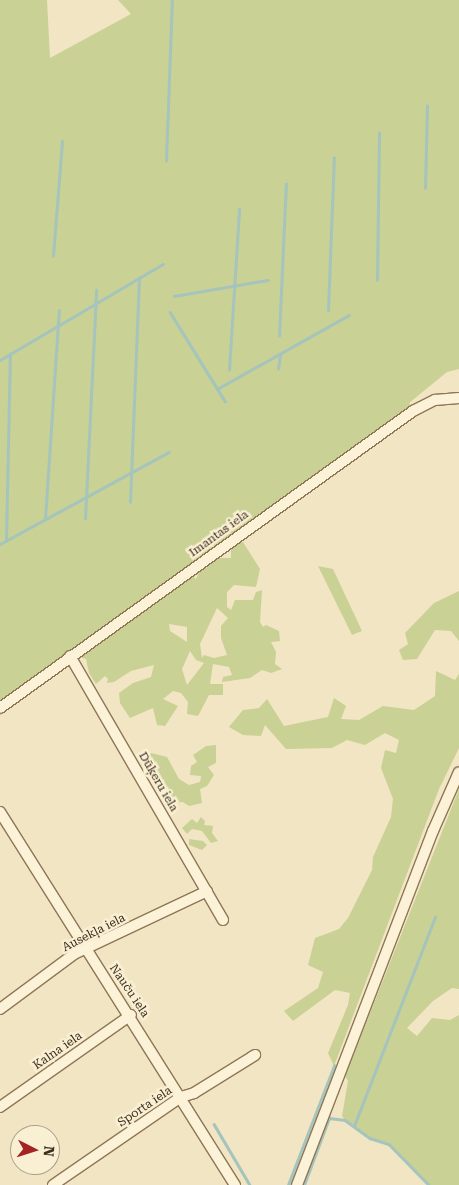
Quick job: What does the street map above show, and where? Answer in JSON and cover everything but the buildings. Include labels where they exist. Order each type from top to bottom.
[{"type":"street","name":"Imantas iela","points":[[0,708],[413,411],[435,400],[459,398]]},
{"type":"street","name":"Dūķeru iela","points":[[70,656],[224,920]]},
{"type":"street","points":[[297,1185],[433,830],[459,772]]},
{"type":"street","name":"Nauču iela","points":[[0,812],[3,824],[131,1016],[235,1185]]},
{"type":"street","name":"Ausekļa iela","points":[[0,1009],[74,954],[86,950],[207,891]]},
{"type":"street","name":"Kalna iela","points":[[0,1107],[131,1016]]},
{"type":"street","name":"Sporta iela","points":[[53,1185],[181,1097],[194,1093],[255,1056]]},
{"type":"green space","points":[[0,0],[47,0],[50,58],[131,14],[118,0],[459,0],[459,369],[447,372],[409,403],[412,407],[0,701]]},
{"type":"green space","points":[[243,542],[260,569],[256,587],[234,585],[227,592],[227,607],[231,610],[235,600],[253,600],[256,592],[262,590],[260,622],[263,627],[266,625],[279,631],[280,641],[271,642],[276,652],[275,664],[282,669],[271,673],[262,670],[250,678],[222,682],[223,677],[232,675],[229,667],[213,664],[210,684],[223,684],[223,695],[209,695],[198,716],[187,714],[188,702],[181,693],[173,691],[163,699],[178,706],[165,726],[157,725],[153,708],[130,718],[120,703],[119,693],[133,683],[151,677],[154,665],[131,671],[114,682],[107,683],[108,679],[105,676],[96,684],[89,673],[86,659],[76,656],[99,638],[107,638],[109,630],[120,628],[122,620],[164,592],[172,591],[174,585],[191,574],[196,579],[201,568],[207,568],[211,558],[231,558],[231,544]],"holes":[[[217,608],[228,618],[221,626],[221,638],[227,655],[214,658],[204,655],[202,658],[200,644]],[[169,624],[187,627],[187,642],[170,631]],[[190,651],[196,660],[204,663],[187,685],[182,669]]]},
{"type":"green space","points":[[318,566],[333,569],[362,631],[352,635]]},
{"type":"green space","points":[[459,591],[459,641],[451,631],[435,630],[417,659],[403,660],[399,650],[408,644],[405,633],[434,603]]},
{"type":"green space","points":[[436,671],[455,680],[459,674],[459,748],[439,789],[334,1066],[328,1053],[348,1005],[350,993],[335,990],[293,1021],[284,1011],[318,988],[323,972],[308,965],[315,938],[339,929],[348,918],[372,870],[373,857],[391,817],[393,799],[381,768],[385,750],[396,753],[399,740],[385,733],[365,745],[347,740],[332,748],[286,749],[265,725],[261,736],[243,735],[229,727],[243,710],[259,708],[267,699],[284,726],[328,717],[334,698],[346,706],[341,719],[359,720],[383,706],[414,710],[435,696]]},
{"type":"green space","points":[[216,745],[216,763],[208,767],[214,775],[207,786],[200,789],[202,803],[189,806],[183,802],[170,803],[148,756],[151,753],[167,757],[179,779],[189,785],[200,782],[201,776],[190,775],[191,766],[197,762],[193,755],[206,746]]},
{"type":"green space","points":[[459,789],[459,989],[452,988],[433,1001],[407,1028],[417,1036],[432,1018],[450,1020],[459,1015],[459,1185],[429,1185],[389,1144],[370,1138],[345,1120],[342,1116],[348,1081],[345,1076]]},
{"type":"green space","points":[[201,817],[205,821],[204,825],[213,826],[212,833],[218,841],[211,843],[202,831],[192,829],[187,834],[182,828],[192,819],[197,823]]},
{"type":"green space","points":[[189,839],[203,841],[207,845],[202,850],[189,845]]},
{"type":"waterway","points":[[166,161],[172,0]]},
{"type":"waterway","points":[[425,188],[427,106]]},
{"type":"waterway","points":[[377,280],[379,133]]},
{"type":"waterway","points":[[53,256],[62,141]]},
{"type":"waterway","points":[[328,311],[334,158]]},
{"type":"waterway","points":[[279,336],[286,184]]},
{"type":"waterway","points":[[229,370],[239,209]]},
{"type":"waterway","points":[[0,360],[163,264]]},
{"type":"waterway","points":[[130,502],[139,278]]},
{"type":"waterway","points":[[174,296],[268,280]]},
{"type":"waterway","points":[[85,519],[96,290]]},
{"type":"waterway","points":[[45,519],[59,310]]},
{"type":"waterway","points":[[170,312],[225,401]]},
{"type":"waterway","points":[[217,389],[349,315]]},
{"type":"waterway","points":[[6,541],[10,354]]},
{"type":"waterway","points":[[278,369],[280,355]]},
{"type":"waterway","points":[[0,544],[169,452]]},
{"type":"waterway","points":[[354,1126],[435,917]]},
{"type":"waterway","points":[[288,1185],[334,1066]]},
{"type":"waterway","points":[[304,1185],[329,1118],[345,1120],[370,1138],[389,1144],[429,1185]]},
{"type":"waterway","points":[[214,1124],[250,1185]]}]
